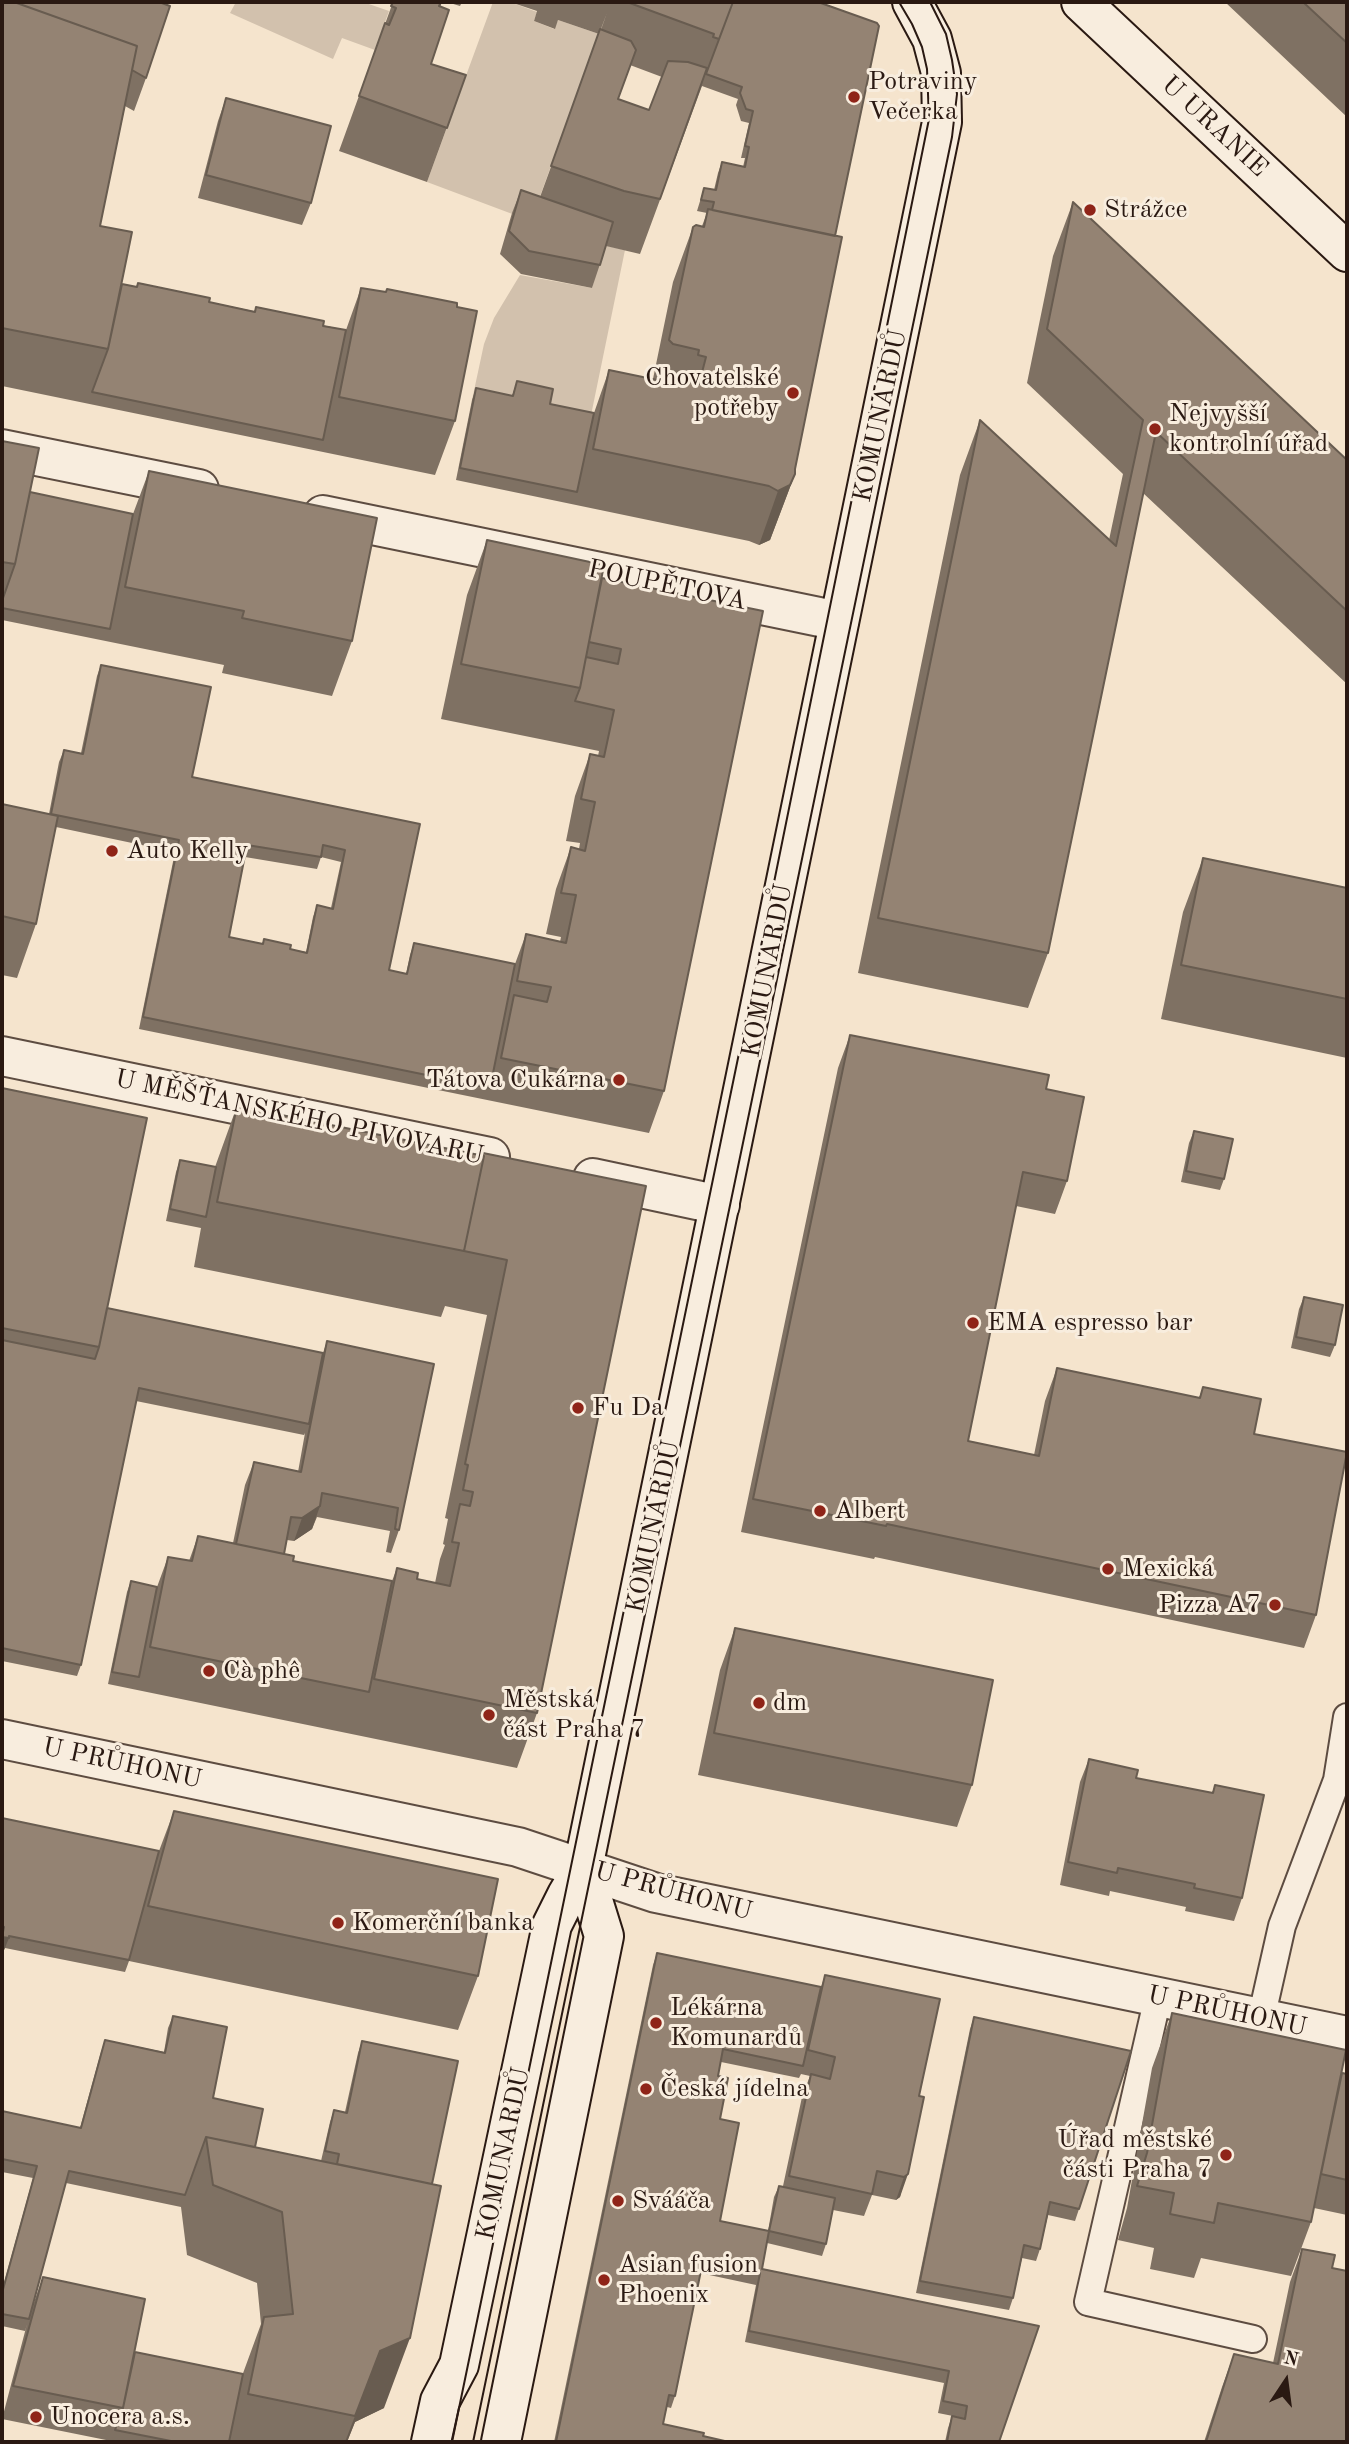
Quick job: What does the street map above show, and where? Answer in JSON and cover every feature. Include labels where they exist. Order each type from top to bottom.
[{"type":"street","name":"KOMUNARDŮ","points":[[431,2442],[440,2401],[459,2365],[552,1925],[583,1868],[942,122],[941,73],[932,39],[912,2]]},
{"type":"street","name":"U URANIE","points":[[1081,2],[1347,252]]},
{"type":"street","points":[[2,449],[232,496]]},
{"type":"street","name":"POUPĚTOVA","points":[[286,507],[839,621]]},
{"type":"street","name":"U MĚŠŤANSKÉHO PIVOVARU","points":[[2,1056],[720,1205]]},
{"type":"street","name":"U PRŮHONU","points":[[2,1739],[517,1847],[656,1893],[1347,2036]]},
{"type":"street","name":"KOMUNARDŮ","points":[[501,2442],[604,1936],[583,1868]]},
{"type":"lane","points":[[1261,2019],[1282,1926],[1337,1780],[1347,1717]]},
{"type":"lane","points":[[1158,1997],[1088,2302],[1253,2339]]},
{"type":"shaded area","points":[[236,2],[363,2],[389,11],[375,50],[342,38],[333,59],[230,13]]},
{"type":"shaded area","points":[[493,2],[510,2],[537,12],[534,21],[554,29],[558,20],[599,34],[531,221],[427,182]]},
{"type":"shaded area","points":[[604,245],[625,250],[589,425],[472,400],[484,344],[494,318],[520,275],[592,288]]},
{"type":"building","points":[[2,2],[14,2],[137,46],[100,226],[132,232],[108,349],[2,328]]},
{"type":"building","points":[[14,2],[159,2],[170,6],[146,78],[132,70],[137,46]]},
{"type":"building","points":[[393,2],[441,2],[439,6],[449,10],[431,64],[466,75],[447,128],[359,96],[385,23],[389,25],[396,8],[391,6]]},
{"type":"building","points":[[627,2],[733,2],[719,39],[713,37],[714,34]]},
{"type":"building","points":[[733,2],[818,2],[879,26],[835,236],[712,210],[714,202],[701,200],[704,188],[716,190],[722,162],[745,167],[749,147],[745,146],[753,111],[746,109],[740,93],[742,87],[706,74]]},
{"type":"building","points":[[1303,2],[1347,2],[1347,43]]},
{"type":"building","points":[[600,29],[631,41],[636,50],[618,99],[649,110],[668,61],[688,62],[707,68],[660,199],[624,191],[551,166]]},
{"type":"building","points":[[226,98],[331,126],[311,203],[206,175]]},
{"type":"building","points":[[521,190],[613,222],[600,265],[529,251],[509,231]]},
{"type":"building","points":[[1073,202],[1347,460],[1347,611],[1156,432],[1048,953],[878,918],[980,420],[1116,546],[1143,420],[1047,329]]},
{"type":"building","points":[[708,209],[842,237],[795,474],[790,485],[778,491],[769,486],[593,449],[609,370],[662,381],[663,376],[699,384],[706,357],[698,355],[699,350],[673,344],[669,340],[693,227],[704,227]]},
{"type":"building","points":[[138,283],[210,298],[209,302],[255,312],[256,307],[324,321],[323,326],[346,330],[323,440],[92,392],[108,349],[122,284],[137,287]]},
{"type":"building","points":[[361,288],[386,292],[387,289],[457,303],[457,307],[477,311],[455,421],[339,397]]},
{"type":"building","points":[[517,381],[553,389],[550,404],[594,413],[577,492],[460,468],[476,388],[513,396]]},
{"type":"building","points":[[2,441],[39,448],[15,564],[2,562]]},
{"type":"building","points":[[149,471],[377,518],[352,641],[242,618],[244,611],[125,587]]},
{"type":"building","points":[[30,492],[133,514],[110,629],[2,608],[15,564]]},
{"type":"building","points":[[487,540],[604,565],[580,688],[461,664]]},
{"type":"building","points":[[602,578],[763,611],[664,1091],[501,1058],[514,995],[547,1002],[551,987],[517,981],[526,934],[566,943],[576,895],[561,893],[571,847],[585,851],[595,802],[581,799],[590,754],[604,757],[614,710],[575,701],[586,657],[618,664],[621,649],[589,642]]},
{"type":"building","points":[[101,665],[211,687],[192,777],[420,824],[389,970],[407,974],[414,943],[515,964],[490,1088],[143,1017],[179,840],[51,814],[64,750],[83,754]],"holes":[[[247,845],[321,857],[323,845],[345,850],[333,909],[317,905],[307,953],[290,949],[291,945],[264,939],[263,944],[229,937]]]},
{"type":"building","points":[[2,804],[58,816],[36,924],[2,916]]},
{"type":"building","points":[[1203,858],[1347,888],[1347,999],[1181,965]]},
{"type":"building","points":[[850,1035],[1049,1075],[1046,1089],[1084,1097],[1067,1181],[1023,1172],[968,1441],[1039,1456],[1057,1368],[1200,1398],[1203,1387],[1261,1399],[1254,1434],[1347,1452],[1316,1615],[887,1524],[886,1526],[753,1499]]},
{"type":"building","points":[[2,1088],[147,1118],[99,1347],[2,1328]]},
{"type":"building","points":[[237,1106],[484,1156],[464,1251],[217,1202]]},
{"type":"building","points":[[1194,1131],[1233,1139],[1224,1179],[1186,1171]]},
{"type":"building","points":[[483,1153],[646,1186],[537,1713],[374,1679],[397,1568],[418,1573],[417,1579],[450,1586],[459,1543],[452,1542],[460,1504],[470,1506],[473,1492],[463,1490],[468,1465],[465,1464],[507,1260],[464,1251]]},
{"type":"building","points":[[180,1160],[216,1167],[206,1217],[170,1209]]},
{"type":"building","points":[[1304,1297],[1343,1305],[1335,1345],[1296,1337]]},
{"type":"building","points":[[107,1308],[323,1353],[309,1424],[139,1388],[81,1665],[2,1648],[2,1340],[95,1359]]},
{"type":"building","points":[[327,1341],[434,1364],[399,1530],[395,1529],[398,1508],[322,1493],[320,1506],[302,1518],[291,1517],[284,1554],[236,1544],[254,1462],[301,1472]]},
{"type":"building","points":[[198,1536],[294,1556],[293,1561],[392,1581],[369,1692],[150,1647],[168,1557],[192,1561]]},
{"type":"building","points":[[131,1581],[157,1587],[139,1677],[112,1672]]},
{"type":"building","points":[[735,1628],[993,1680],[972,1785],[714,1733]]},
{"type":"building","points":[[1089,1759],[1138,1770],[1136,1778],[1213,1793],[1215,1785],[1264,1795],[1242,1898],[1194,1888],[1195,1884],[1118,1868],[1117,1873],[1068,1862]]},
{"type":"building","points":[[174,1811],[498,1879],[478,1976],[148,1906]]},
{"type":"building","points":[[2,1818],[159,1851],[129,1960],[9,1936],[2,1937]]},
{"type":"building","points":[[657,1953],[821,1987],[803,2066],[723,2049],[718,2076],[728,2078],[720,2119],[739,2123],[720,2221],[769,2231],[762,2269],[1039,2326],[999,2442],[947,2442],[952,2416],[965,2419],[967,2406],[943,2401],[949,2371],[749,2331],[760,2273],[703,2261],[675,2396],[669,2395],[663,2424],[704,2433],[703,2436],[729,2442],[556,2442]]},
{"type":"building","points":[[825,1975],[940,1999],[919,2096],[924,2097],[908,2174],[904,2177],[877,2171],[872,2194],[789,2176],[811,2074],[830,2079],[835,2057],[808,2050]]},
{"type":"building","name":"Úřad městské části Praha 7","points":[[1172,2013],[1346,2050],[1311,2222],[1218,2203],[1214,2223],[1170,2214],[1174,2193],[1137,2186],[1147,2153]]},
{"type":"building","points":[[173,2016],[227,2027],[213,2098],[263,2109],[255,2147],[206,2137],[185,2195],[69,2171],[29,2319],[2,2314],[2,2293],[37,2166],[2,2159],[2,2111],[81,2128],[105,2040],[165,2053]]},
{"type":"building","points":[[974,2017],[1131,2051],[1079,2209],[1050,2202],[1040,2249],[1024,2245],[1013,2298],[920,2281]]},
{"type":"building","points":[[362,2041],[458,2061],[432,2184],[337,2164],[339,2154],[325,2151],[334,2110],[347,2113]]},
{"type":"building","points":[[1342,2073],[1347,2074],[1347,2180],[1321,2174]]},
{"type":"building","points":[[206,2137],[441,2186],[410,2338],[380,2351],[355,2416],[248,2394],[264,2317],[293,2314],[282,2212],[213,2185]]},
{"type":"building","points":[[779,2186],[835,2198],[826,2244],[769,2231]]},
{"type":"building","points":[[1302,2249],[1335,2255],[1332,2268],[1347,2271],[1347,2442],[1206,2442],[1234,2354],[1278,2364]]},
{"type":"building","points":[[43,2277],[145,2299],[123,2408],[13,2386]]},
{"type":"building","points":[[135,2352],[243,2374],[229,2442],[176,2442],[115,2430],[123,2408]]},
{"type":"tram line","points":[[452,2442],[929,119],[927,69],[922,47],[899,2]]},
{"type":"tram line","points":[[473,2442],[952,137],[957,94],[952,60],[946,34],[930,2]]},
{"type":"place","name":"Potraviny Večerka","points":[[854,97]]},
{"type":"place","name":"Strážce","points":[[1090,210]]},
{"type":"place","name":"Chovatelské potřeby","points":[[793,393]]},
{"type":"place","name":"Nejvyšší kontrolní úřad","points":[[1155,429]]},
{"type":"place","name":"Auto Kelly","points":[[112,851]]},
{"type":"place","name":"Tátova Cukárna","points":[[619,1080]]},
{"type":"place","name":"EMA espresso bar","points":[[973,1323]]},
{"type":"place","name":"Fu Da","points":[[578,1408]]},
{"type":"place","name":"Albert","points":[[820,1511]]},
{"type":"place","name":"Mexická","points":[[1108,1569]]},
{"type":"place","name":"Pizza A7","points":[[1275,1605]]},
{"type":"place","name":"Cà phê","points":[[209,1671]]},
{"type":"place","name":"dm","points":[[759,1703]]},
{"type":"place","name":"Městská část Praha 7","points":[[489,1715]]},
{"type":"place","name":"Komerční banka","points":[[338,1923]]},
{"type":"place","name":"Lékárna Komunardů","points":[[656,2023]]},
{"type":"place","name":"Česká jídelna","points":[[646,2089]]},
{"type":"place","name":"Úřad městské části Praha 7","points":[[1226,2155]]},
{"type":"place","name":"Svááča","points":[[618,2201]]},
{"type":"place","name":"Asian fusion Phoenix","points":[[604,2280]]},
{"type":"place","name":"Unocera a.s.","points":[[36,2417]]}]
